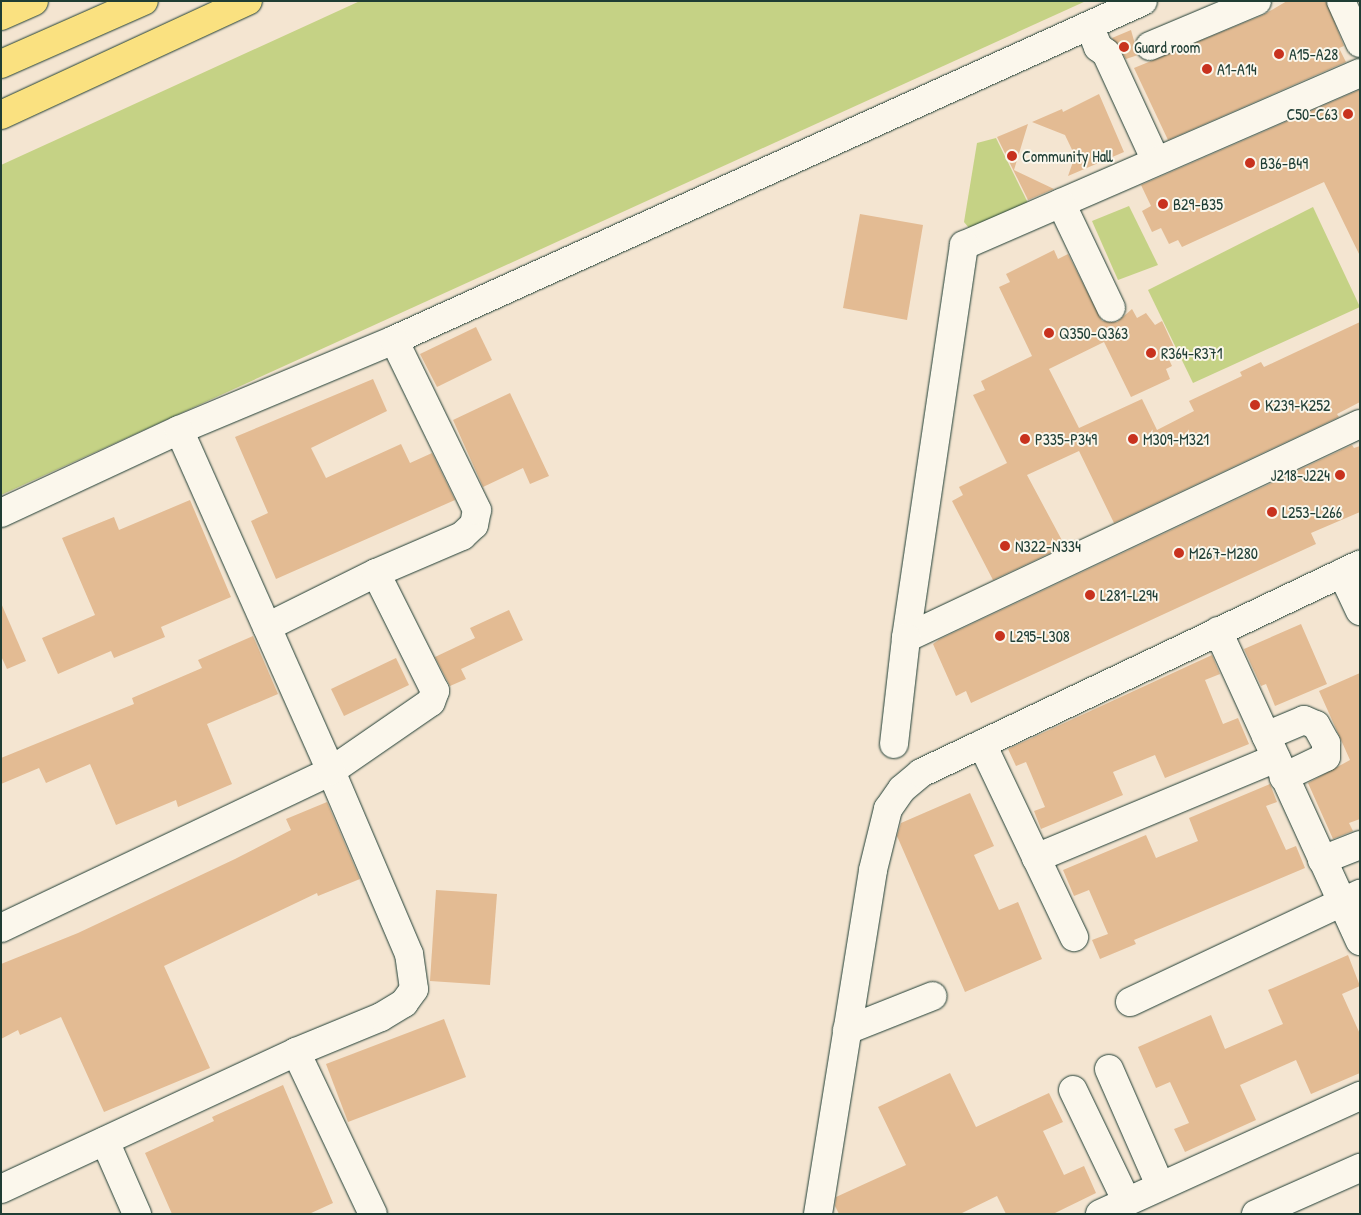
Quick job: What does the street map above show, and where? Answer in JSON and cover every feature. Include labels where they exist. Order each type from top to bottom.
[{"type":"main road","points":[[1,16],[34,1]]},
{"type":"main road","points":[[1,64],[144,1]]},
{"type":"main road","points":[[1,116],[248,1]]},
{"type":"street","points":[[1,513],[179,430],[394,340],[961,82],[1094,37],[1144,1]]},
{"type":"street","points":[[1150,46],[1258,1]]},
{"type":"street","points":[[1341,1],[1360,43]]},
{"type":"street","points":[[1094,37],[1106,53],[1150,162]]},
{"type":"street","points":[[894,744],[906,638],[964,245],[1150,162],[1360,73]]},
{"type":"street","points":[[1061,203],[1112,308]]},
{"type":"street","points":[[266,627],[376,573],[462,536],[474,525],[477,510],[394,340]]},
{"type":"street","points":[[906,638],[1360,424]]},
{"type":"street","points":[[1,1189],[296,1052],[381,1017],[404,1002],[414,989],[409,954],[331,771],[179,430]]},
{"type":"street","points":[[818,1214],[873,870],[888,809],[902,789],[921,773],[1351,569],[1360,611]]},
{"type":"street","points":[[1,928],[331,771],[423,710],[431,702],[435,691],[376,573]]},
{"type":"street","points":[[1218,631],[1322,860],[1351,898],[1360,941]]},
{"type":"street","points":[[982,744],[1074,937]]},
{"type":"street","points":[[1036,858],[1275,757]]},
{"type":"street","points":[[1322,860],[1360,845]]},
{"type":"street","points":[[1130,1002],[1351,898]]},
{"type":"street","points":[[847,1030],[933,996]]},
{"type":"street","points":[[296,1052],[373,1214]]},
{"type":"street","points":[[1109,1069],[1160,1185]]},
{"type":"street","points":[[1073,1090],[1126,1200]]},
{"type":"street","points":[[1100,1214],[1126,1200],[1360,1096]]},
{"type":"street","points":[[105,1141],[137,1214]]},
{"type":"street","points":[[1256,1214],[1360,1168]]},
{"type":"green space","points":[[360,1],[1086,1],[1,495],[1,165]]},
{"type":"green space","points":[[996,138],[1028,203],[969,228],[964,222],[977,143]]},
{"type":"green space","points":[[1129,206],[1158,265],[1118,280],[1092,221]]},
{"type":"green space","points":[[1313,207],[1360,307],[1193,383],[1148,290]]},
{"type":"building","points":[[1287,1],[1326,1],[1344,46],[1339,48],[1346,62],[1168,140],[1134,68],[1263,15]]},
{"type":"building","name":"Guard room","points":[[1131,30],[1138,55],[1126,59],[1112,38]]},
{"type":"building","points":[[1359,90],[1360,256],[1324,182],[1182,247],[1178,240],[1169,244],[1161,228],[1152,232],[1142,211],[1151,206],[1141,185]]},
{"type":"building","points":[[1099,94],[1124,152],[1068,176],[1075,156],[1065,135],[1032,122],[1062,109],[1063,112]]},
{"type":"building","points":[[1028,124],[1014,170],[1054,189],[1028,200],[997,137]]},
{"type":"building","points":[[860,214],[923,225],[907,320],[843,308]]},
{"type":"building","points":[[1054,250],[1058,259],[1068,254],[1102,321],[1117,322],[1132,309],[1137,318],[1146,313],[1155,325],[1162,321],[1174,347],[1165,351],[1172,366],[1166,369],[1170,379],[1131,397],[1104,342],[1049,369],[1079,428],[1142,399],[1157,430],[1194,411],[1189,401],[1242,376],[1240,372],[1261,362],[1264,367],[1360,322],[1360,402],[1337,414],[1339,417],[1114,523],[1079,451],[1027,475],[1065,546],[993,580],[952,501],[963,495],[959,487],[1007,463],[973,395],[985,390],[981,381],[1032,356],[999,287],[1010,282],[1006,274]]},
{"type":"building","points":[[476,327],[492,360],[437,387],[420,354]]},
{"type":"building","points":[[373,379],[387,411],[311,448],[326,478],[401,444],[410,463],[432,453],[455,500],[276,579],[251,521],[268,513],[235,437]]},
{"type":"building","points":[[510,393],[549,476],[530,484],[523,468],[483,487],[453,420]]},
{"type":"building","points":[[1352,445],[1354,448],[1360,446],[1360,512],[1311,533],[1316,544],[971,703],[966,691],[956,696],[933,644],[940,639]]},
{"type":"building","points":[[190,500],[231,597],[161,627],[165,637],[114,658],[111,651],[58,674],[42,638],[95,615],[62,538],[114,517],[119,530]]},
{"type":"building","points":[[1,603],[26,661],[7,669],[1,656]]},
{"type":"building","points":[[509,610],[523,640],[461,669],[466,679],[450,686],[435,657],[475,638],[470,628]]},
{"type":"building","points":[[1301,624],[1327,684],[1275,706],[1266,684],[1261,686],[1244,649]]},
{"type":"building","points":[[253,636],[278,694],[207,724],[232,784],[178,807],[176,800],[116,825],[90,764],[46,783],[39,768],[1,784],[1,758],[134,704],[132,698],[202,668],[198,660]]},
{"type":"building","points":[[1212,655],[1220,674],[1205,680],[1223,724],[1238,718],[1249,744],[1165,778],[1155,755],[1113,772],[1123,795],[1041,829],[1034,811],[1045,807],[1026,762],[1016,766],[1008,749]]},
{"type":"building","points":[[396,658],[409,685],[344,716],[331,689]]},
{"type":"building","points":[[1360,673],[1360,819],[1349,823],[1353,831],[1333,839],[1308,783],[1350,760],[1319,691]]},
{"type":"building","points":[[1270,784],[1277,802],[1266,806],[1286,850],[1296,846],[1305,868],[1134,940],[1136,944],[1100,959],[1092,940],[1108,934],[1089,890],[1074,896],[1063,870],[1146,835],[1156,858],[1198,841],[1189,818]]},
{"type":"building","points":[[970,793],[994,846],[974,855],[999,910],[1018,902],[1042,959],[965,992],[897,836],[901,823]]},
{"type":"building","points":[[327,802],[360,879],[318,896],[317,893],[164,966],[210,1068],[104,1112],[61,1017],[20,1035],[18,1030],[1,1039],[1,964],[78,933],[235,859],[291,830],[286,819]]},
{"type":"building","points":[[436,890],[497,894],[490,985],[430,981]]},
{"type":"building","points":[[1348,955],[1360,986],[1342,994],[1360,1034],[1360,1073],[1311,1094],[1296,1060],[1240,1085],[1256,1120],[1185,1152],[1174,1129],[1189,1123],[1170,1082],[1156,1088],[1138,1047],[1211,1015],[1225,1049],[1283,1024],[1268,990]]},
{"type":"building","points":[[444,1019],[466,1077],[348,1122],[326,1064]]},
{"type":"building","points":[[950,1073],[976,1127],[1049,1093],[1063,1122],[1043,1131],[1064,1175],[1084,1166],[1096,1193],[1053,1214],[1006,1214],[997,1196],[960,1214],[839,1214],[835,1206],[836,1197],[906,1165],[878,1107]]},
{"type":"building","points":[[283,1085],[333,1203],[309,1214],[172,1214],[145,1153],[214,1121],[212,1117]]},
{"type":"place","name":"Guard room","points":[[1124,47]]},
{"type":"place","name":"A15-A28","points":[[1279,54]]},
{"type":"place","name":"A1-A14","points":[[1207,69]]},
{"type":"place","name":"C50-C63","points":[[1348,114]]},
{"type":"place","name":"Community Hall","points":[[1012,156]]},
{"type":"place","name":"B36-B49","points":[[1250,163]]},
{"type":"place","name":"B29-B35","points":[[1163,204]]},
{"type":"place","name":"Q350-Q363","points":[[1049,333]]},
{"type":"place","name":"R364-R371","points":[[1151,353]]},
{"type":"place","name":"K239-K252","points":[[1255,405]]},
{"type":"place","name":"P335-P349","points":[[1025,439]]},
{"type":"place","name":"M309-M321","points":[[1133,439]]},
{"type":"place","name":"J218-J224","points":[[1340,475]]},
{"type":"place","name":"L253-L266","points":[[1272,512]]},
{"type":"place","name":"N322-N334","points":[[1005,546]]},
{"type":"place","name":"M267-M280","points":[[1179,553]]},
{"type":"place","name":"L281-L294","points":[[1090,595]]},
{"type":"place","name":"L295-L308","points":[[1000,636]]}]
